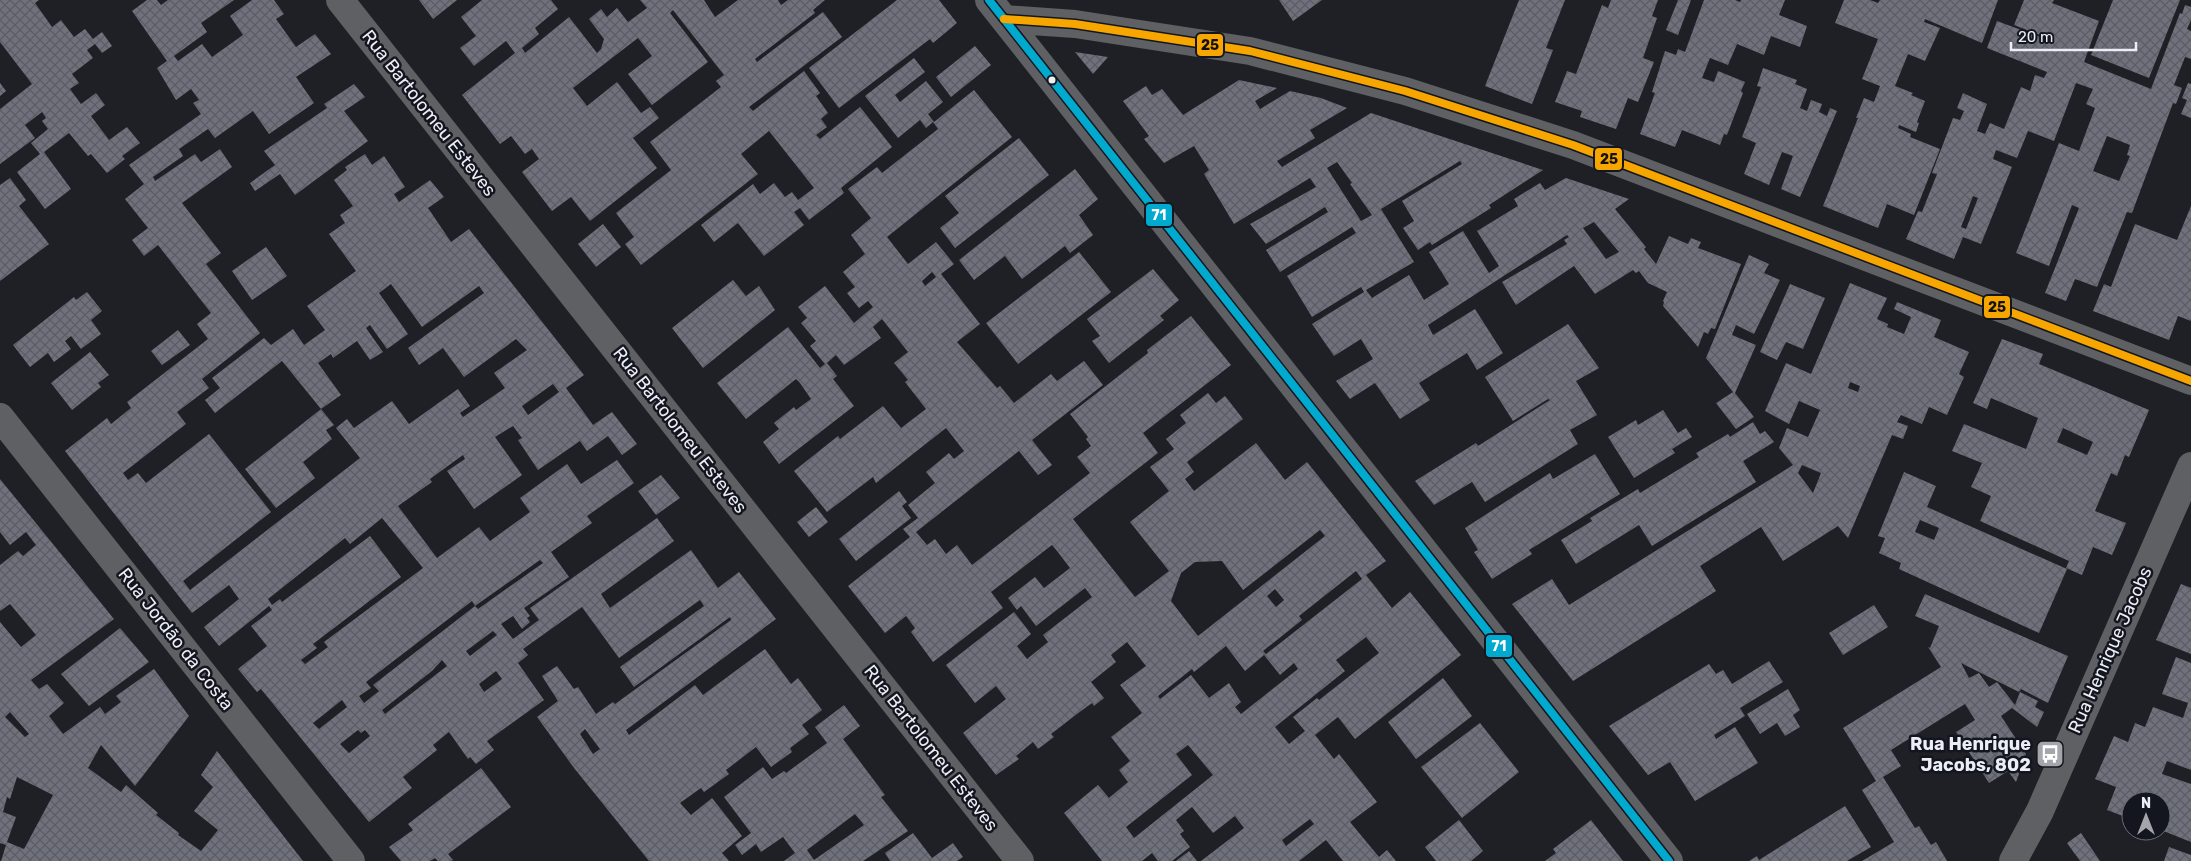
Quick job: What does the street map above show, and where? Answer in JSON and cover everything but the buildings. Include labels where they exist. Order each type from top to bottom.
[{"type":"street","name":"Rua Bartolomeu Esteves","points":[[340,0],[1020,861]]},
{"type":"street","points":[[996,9],[1076,24],[1250,51],[1405,91],[1573,145],[2191,381]]},
{"type":"street","points":[[996,9],[1669,861]]},
{"type":"street","name":"Rua Jordão da Costa","points":[[0,418],[351,861]]},
{"type":"street","name":"Rua Henrique Jacobs","points":[[2014,861],[2040,810],[2191,466]]},
{"type":"transit line","name":"71","points":[[989,0],[1669,861]]},
{"type":"transit line","name":"25","points":[[1004,19],[1075,24],[1250,51],[1405,91],[1573,145],[2191,381]]},
{"type":"place","name":"Rua Henrique Jacobs, 802","points":[[2050,754]]}]
